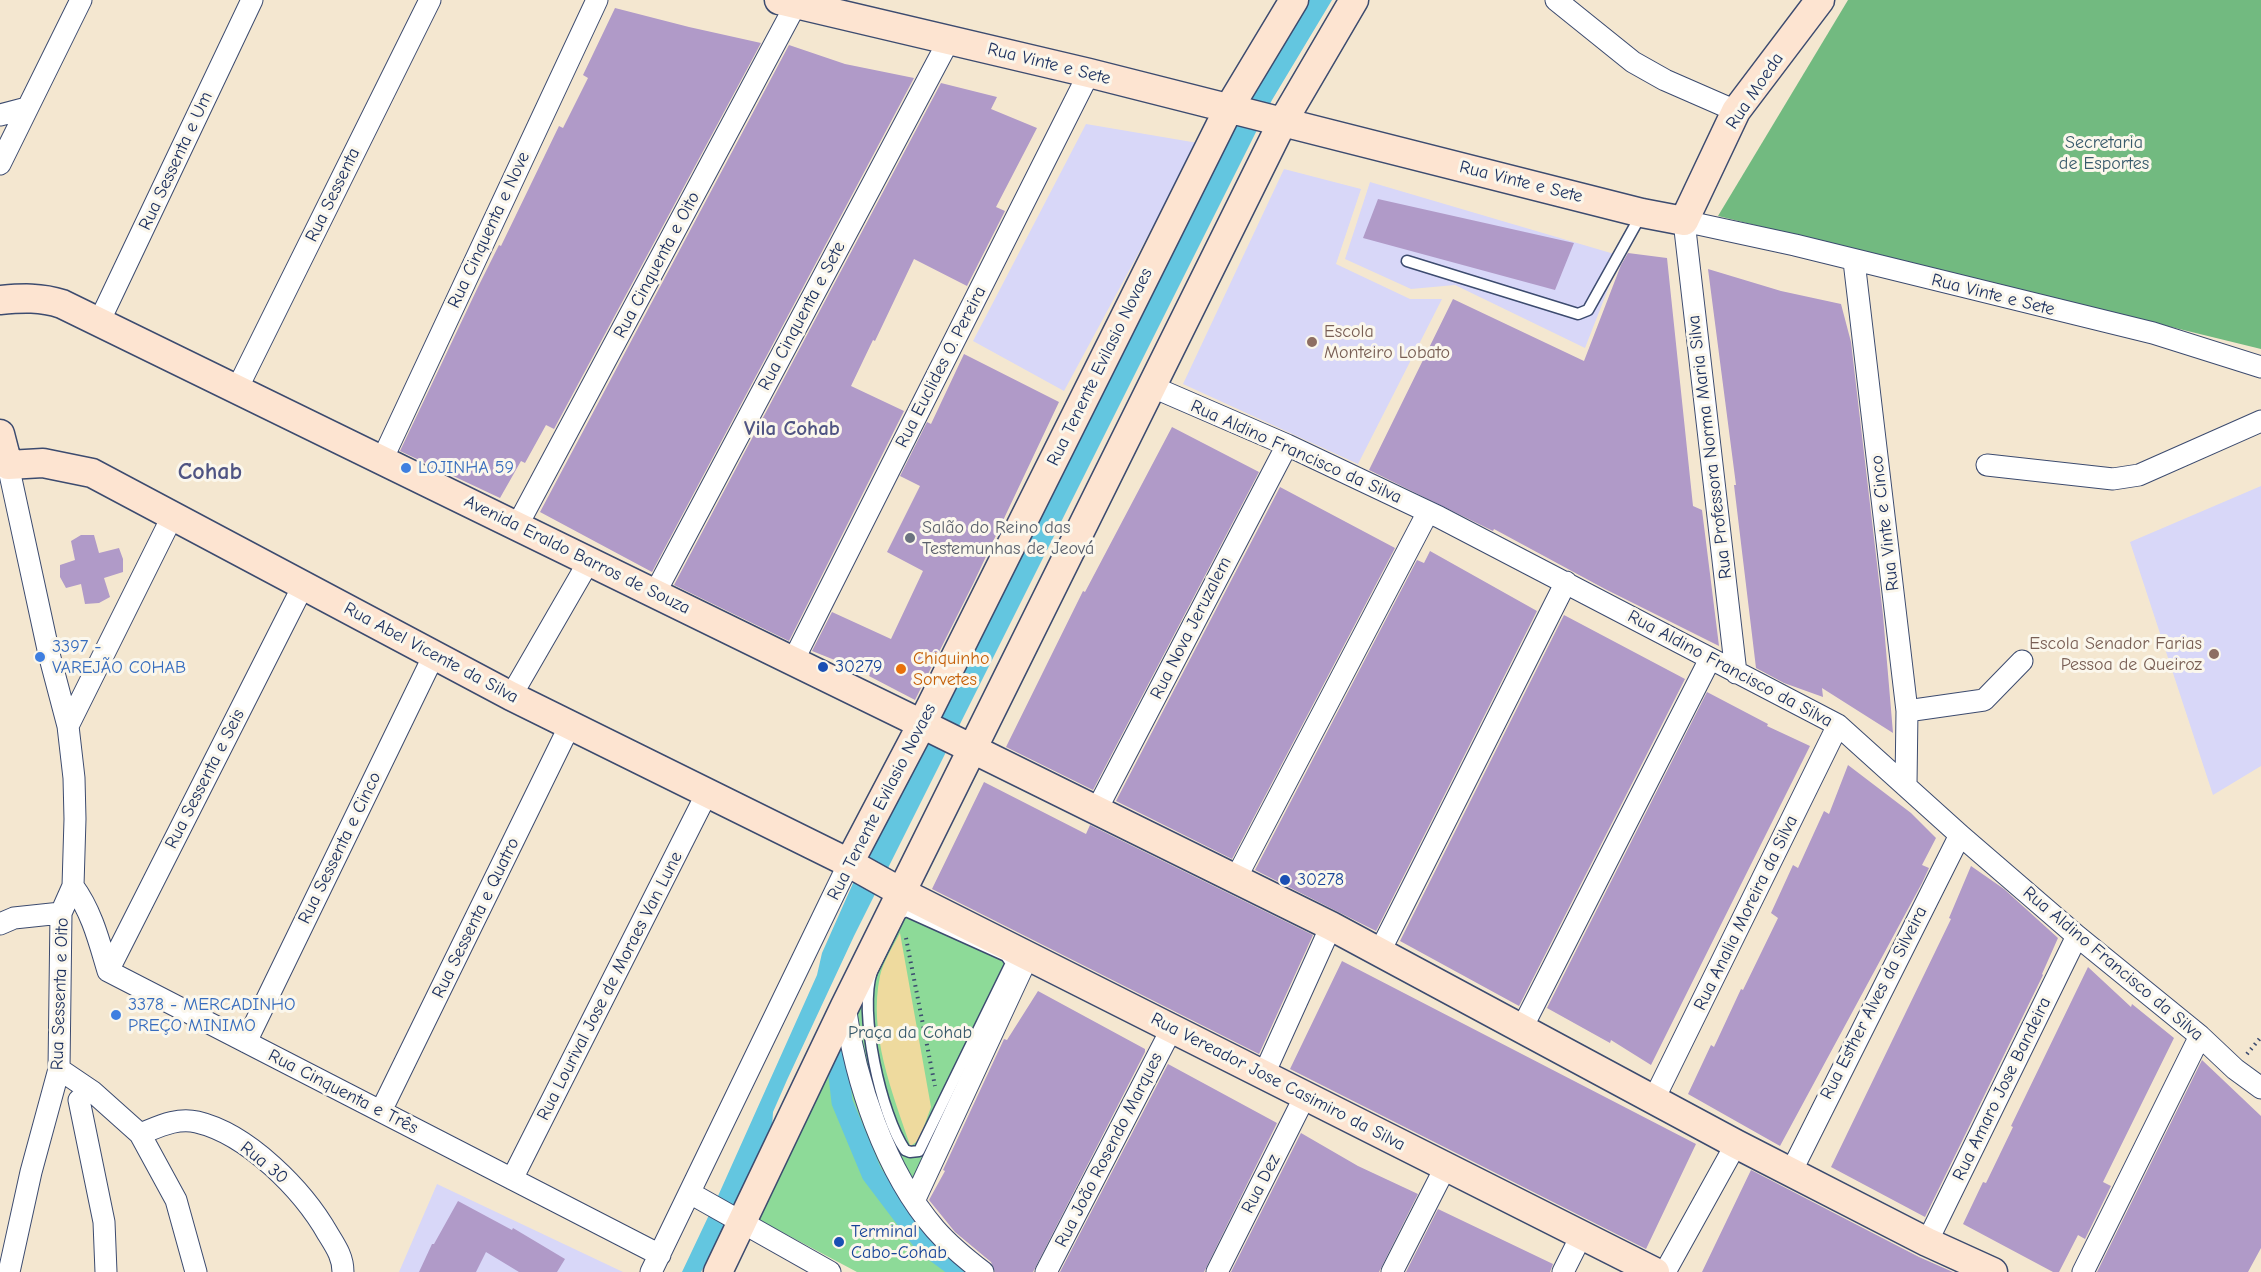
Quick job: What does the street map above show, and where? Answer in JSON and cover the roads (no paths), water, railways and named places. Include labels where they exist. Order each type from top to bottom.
[{"type":"street","points":[[0,164],[81,0]]},
{"type":"street","name":"Rua Sessenta e Um","points":[[99,322],[252,0]]},
{"type":"street","name":"Rua Sessenta","points":[[237,389],[429,0]]},
{"type":"street","name":"Rua Cinquenta e Nove","points":[[382,460],[597,0]]},
{"type":"street","name":"Rua Tenente Evilasio Novaes","points":[[656,1264],[1232,109],[1294,0]]},
{"type":"street","points":[[718,1272],[738,1221],[845,1006],[964,745],[1153,387],[1275,121],[1354,0]]},
{"type":"street","points":[[1557,0],[1633,62],[1665,80],[1736,111]]},
{"type":"street","name":"Rua Moeda","points":[[1684,221],[1736,111],[1820,0]]},
{"type":"street","name":"Rua Vinte e Sete","points":[[788,2],[1089,73],[1642,213],[1795,245],[2153,333],[2261,368]]},
{"type":"street","name":"Rua Cinquenta e Oito","points":[[517,526],[788,2]]},
{"type":"street","name":"Rua Cinquenta e Sete","points":[[655,593],[949,40]]},
{"type":"street","name":"Rua Euclides O. Pereira","points":[[793,661],[1089,73]]},
{"type":"street","points":[[0,115],[27,108]]},
{"type":"street","name":"Rua Professora Norma Maria Silva","points":[[1684,221],[1736,673]]},
{"type":"street","name":"Rua Vinte e Cinco","points":[[1854,261],[1907,711],[1905,784]]},
{"type":"street","name":"Avenida Eraldo Barros de Souza","points":[[0,300],[48,299],[99,322],[925,725],[1235,880]]},
{"type":"street","name":"Rua Aldino Francisco da Silva","points":[[1153,387],[1287,445],[1428,512],[1838,725],[1960,835],[2200,1036],[2235,1069],[2261,1088]]},
{"type":"street","points":[[1987,465],[2113,479],[2125,478],[2139,475],[2261,421]]},
{"type":"street","name":"Rua Sessenta e Oito","points":[[0,434],[4,466],[68,726],[75,819],[73,886],[61,913],[59,1069],[31,1172],[9,1272]]},
{"type":"street","name":"Rua Nova Jeruzalem","points":[[1096,811],[1287,445]]},
{"type":"street","name":"Rua Abel Vicente da Silva","points":[[4,466],[43,463],[92,473],[511,696],[854,866],[896,895]]},
{"type":"street","points":[[1428,512],[1235,880],[1380,951],[1521,1030],[1736,1144],[1927,1242],[1993,1272]]},
{"type":"street","points":[[68,726],[172,517]]},
{"type":"street","points":[[511,696],[590,561]]},
{"type":"street","points":[[1380,951],[1566,582]]},
{"type":"street","name":"Rua Sessenta e Seis","points":[[108,971],[303,586]]},
{"type":"street","name":"Rua Sessenta e Cinco","points":[[246,1041],[434,655]]},
{"type":"street","points":[[1521,1030],[1710,658]]},
{"type":"street","points":[[1907,711],[1984,700],[1992,695],[2022,661]]},
{"type":"street","name":"Rua Sessenta e Quatro","points":[[381,1111],[570,725]]},
{"type":"street","name":"Rua Analia Moreira da Silva","points":[[1653,1101],[1838,725]]},
{"type":"street","name":"Rua Lourival Jose de Moraes Van Lune","points":[[512,1179],[707,793]]},
{"type":"street","name":"Rua Esther Alves da Silveira","points":[[1791,1172],[1960,835]]},
{"type":"street","points":[[73,886],[90,915],[108,971]]},
{"type":"street","name":"Rua Vereador Jose Casimiro da Silva","points":[[896,895],[1028,956],[1655,1272]]},
{"type":"street","points":[[0,924],[14,918],[61,913]]},
{"type":"street","points":[[1264,1074],[1330,926]]},
{"type":"street","name":"Rua Amaro Jose Bandeira","points":[[1927,1242],[2078,936]]},
{"type":"street","points":[[914,1201],[1028,956]]},
{"type":"street","name":"Rua Cinquenta e Três","points":[[108,971],[512,1179],[656,1264]]},
{"type":"street","points":[[845,1006],[854,1054],[870,1108],[887,1152],[914,1201],[935,1229],[982,1272]]},
{"type":"street","name":"Rua João Rosendo Marques","points":[[1046,1272],[1172,1028]]},
{"type":"street","points":[[2083,1272],[2200,1036]]},
{"type":"street","points":[[59,1069],[93,1092],[140,1134],[176,1200],[196,1272]]},
{"type":"street","name":"Rua Dez","points":[[1217,1272],[1305,1096]]},
{"type":"street","points":[[79,1100],[104,1222],[106,1272]]},
{"type":"street","name":"Rua 30","points":[[140,1134],[169,1122],[196,1122],[224,1132],[253,1151],[303,1196],[321,1220],[341,1256],[343,1272]]},
{"type":"street","points":[[1665,1272],[1736,1144]]},
{"type":"street","points":[[1392,1272],[1446,1166]]},
{"type":"street","points":[[690,1193],[830,1272]]},
{"type":"street","points":[[1563,1272],[1581,1236]]},
{"type":"lane","points":[[1407,261],[1583,314],[1588,310],[1642,213]]},
{"type":"lane","points":[[896,895],[909,911],[1006,956],[1011,963],[919,1151],[910,1152],[905,1150],[885,1107],[876,1076],[871,1042],[869,980],[896,895]]},
{"type":"water","points":[[1308,0],[1332,0],[1272,100],[854,936],[773,1112],[772,1128],[737,1204],[701,1272],[682,1272],[817,975],[822,953],[854,881],[1232,128]]},
{"type":"waterway","points":[[837,1058],[842,1102],[872,1174],[925,1244],[963,1272]]},
{"type":"place","name":"Escola Monteiro Lobato","points":[[1312,342]]},
{"type":"place","name":"LOJINHA 59","points":[[406,468]]},
{"type":"place","name":"Salão do Reino das Testemunhas de Jeová","points":[[910,538]]},
{"type":"place","name":"Escola Senador Farias Pessoa de Queiroz","points":[[2214,654]]},
{"type":"place","name":"3397 - VAREJÃO COHAB","points":[[40,657]]},
{"type":"place","name":"30279","points":[[823,667]]},
{"type":"place","name":"Chiquinho Sorvetes","points":[[901,669]]},
{"type":"place","name":"30278","points":[[1285,880]]},
{"type":"place","name":"3378 - MERCADINHO PREÇO MINIMO","points":[[116,1015]]},
{"type":"place","name":"Terminal Cabo-Cohab","points":[[839,1242]]},
{"type":"district","name":"Vila Cohab","points":[[792,429]]},
{"type":"district","name":"Cohab","points":[[210,472]]},
{"type":"park label","name":"Secretaria de Esportes","points":[[2104,153]]},
{"type":"park label","name":"Praça da Cohab","points":[[910,1033]]}]
